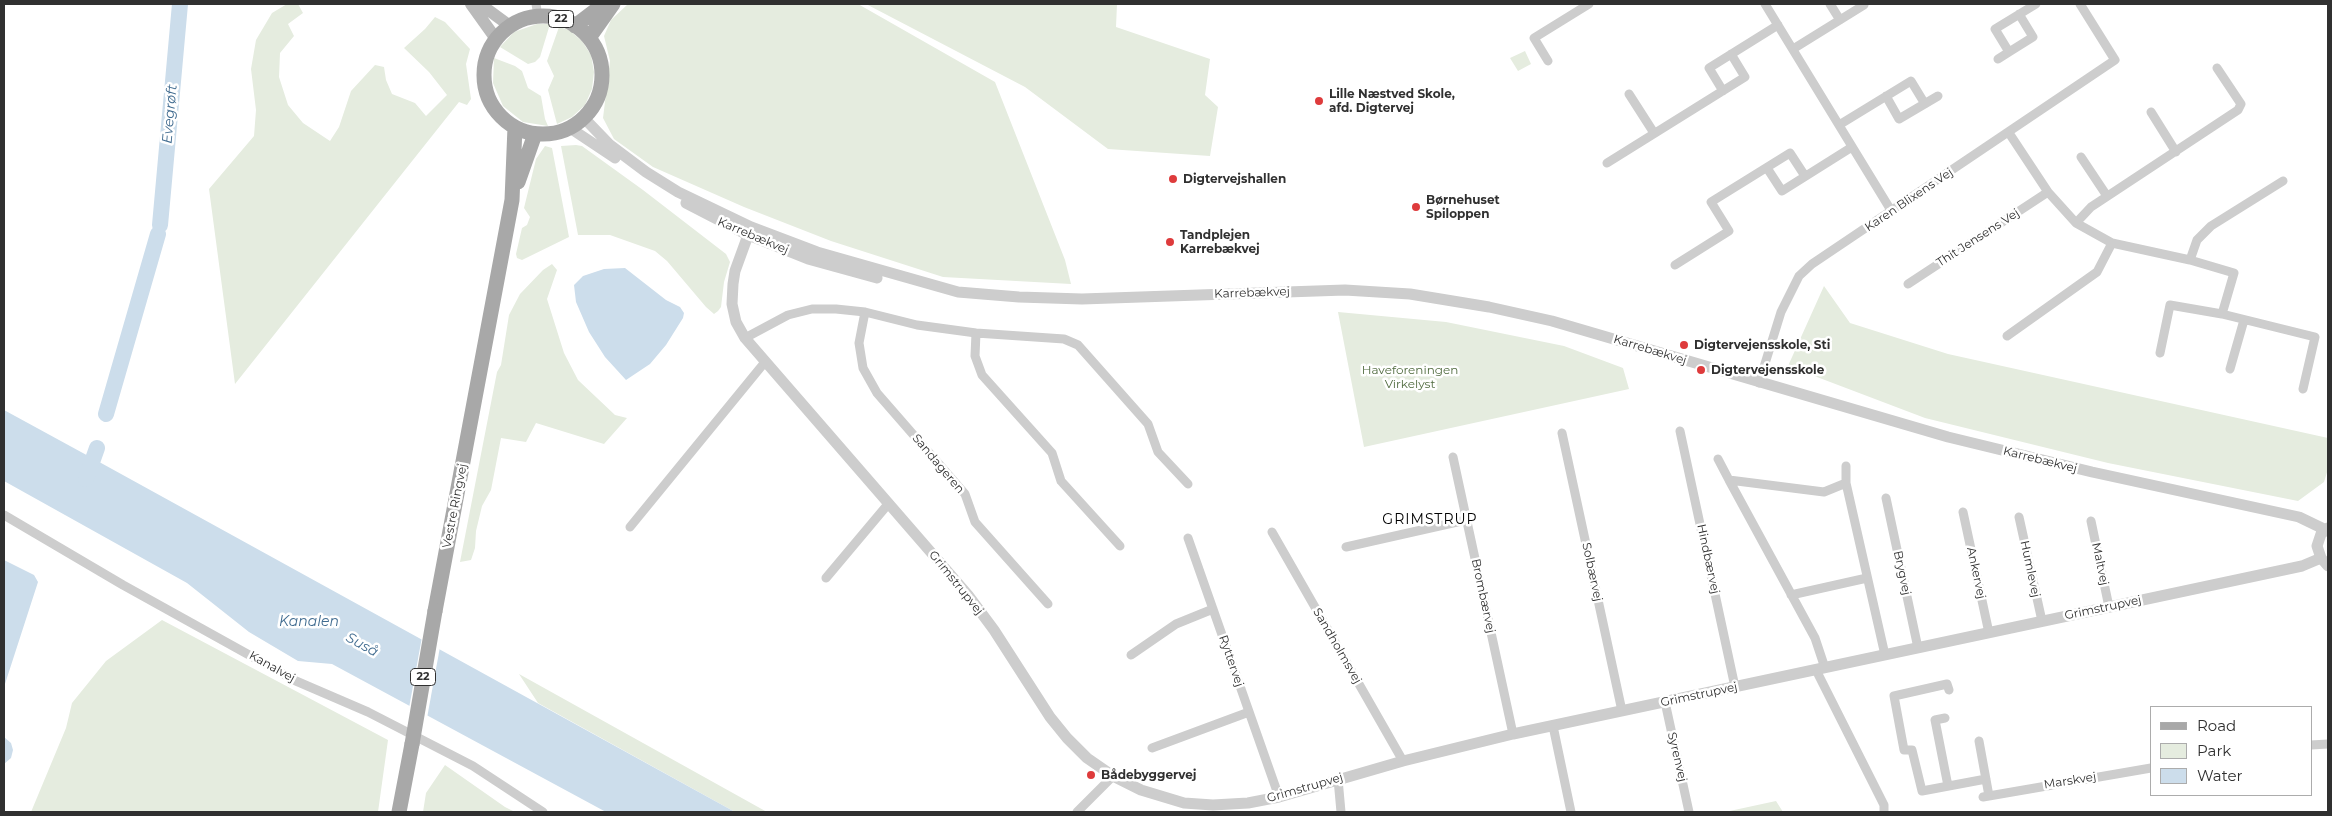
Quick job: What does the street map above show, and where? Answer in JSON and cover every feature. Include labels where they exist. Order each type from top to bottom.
[{"type":"main road","points":[[471,4],[496,39]]},
{"type":"main road","points":[[480,4],[510,26]]},
{"type":"main road","name":"22","points":[[575,26],[604,4]]},
{"type":"main road","name":"22","points":[[589,38],[613,4]]},
{"type":"main road","name":"22","points":[[537,10],[575,26],[589,38],[600,60],[601,79],[598,97],[584,118],[570,128],[559,132],[535,134],[516,127],[496,111],[485,88],[485,62],[496,39],[510,26],[528,18],[537,10]]},
{"type":"main road","name":"Vestre Ringvej","points":[[399,812],[512,200],[516,127]]},
{"type":"main road","name":"Vestre Ringvej","points":[[512,200],[535,134]]},
{"type":"street","points":[[1548,61],[1534,38],[1589,4]]},
{"type":"street","points":[[1765,4],[1892,212]]},
{"type":"street","points":[[1830,4],[1840,20]]},
{"type":"street","points":[[1793,49],[1864,4]]},
{"type":"street","points":[[2009,52],[1995,30],[2036,4]]},
{"type":"street","name":"Karen Blixens Vej","points":[[1760,383],[1781,312],[1799,276],[1812,264],[1892,212],[2115,60],[2081,4]]},
{"type":"street","points":[[1998,59],[2033,37],[2019,14]]},
{"type":"street","points":[[1723,91],[1709,68],[1778,25]]},
{"type":"street","points":[[1607,163],[1745,77],[1731,54]]},
{"type":"street","points":[[2076,223],[2091,207],[2238,110],[2241,104],[2217,68]]},
{"type":"street","points":[[1839,125],[1911,81],[1925,104]]},
{"type":"street","points":[[1629,94],[1654,133]]},
{"type":"street","points":[[1886,96],[1900,119],[1938,96]]},
{"type":"street","points":[[2150,112],[2176,152]]},
{"type":"street","name":"Karrebækvej","points":[[584,118],[610,146],[646,172],[749,231],[958,292]]},
{"type":"street","name":"Karrebækvej","points":[[570,128],[675,198],[808,259],[884,280],[936,290],[1019,297],[1082,299],[1345,290],[1410,294],[1489,307],[1552,321],[1958,440],[2092,472],[2299,517],[2327,529]]},
{"type":"street","points":[[2009,133],[2048,192],[2076,223],[2112,243],[2190,260],[2234,273],[2222,314]]},
{"type":"street","points":[[1767,168],[1782,191],[1852,147]]},
{"type":"street","points":[[1675,265],[1729,231],[1712,202],[1790,153],[1805,176]]},
{"type":"street","points":[[2081,157],[2108,196]]},
{"type":"street","points":[[2190,260],[2198,240],[2212,226],[2283,181]]},
{"type":"street","name":"Thit Jensens Vej","points":[[1908,284],[2048,192]]},
{"type":"street","name":"Grimstrupvej","points":[[749,231],[735,271],[732,304],[736,322],[745,338],[968,595],[999,638],[1050,717],[1067,738],[1087,758],[1113,776],[1141,790],[1184,802],[1213,805],[1248,803],[1279,797],[1403,761],[1513,734],[2324,562]]},
{"type":"street","points":[[2007,336],[2098,272],[2112,243]]},
{"type":"street","points":[[2160,353],[2170,305],[2222,314],[2315,337],[2303,389]]},
{"type":"street","points":[[745,338],[788,315],[804,311],[836,309],[865,312],[917,325],[976,333],[1064,339],[1078,345],[1148,424],[1158,452],[1188,484]]},
{"type":"street","name":"Sandageren","points":[[865,312],[859,343],[863,368],[877,393],[964,494],[975,522],[1048,604]]},
{"type":"street","points":[[2230,369],[2244,320]]},
{"type":"street","points":[[976,333],[975,356],[982,375],[1052,453],[1061,481],[1120,546]]},
{"type":"street","points":[[630,527],[765,362]]},
{"type":"street","name":"Hindbærvej","points":[[1680,431],[1735,687]]},
{"type":"street","name":"Solbærvej","points":[[1562,433],[1622,711]]},
{"type":"street","name":"Brombærvej","points":[[1453,458],[1513,734]]},
{"type":"street","points":[[1718,459],[1814,638],[1820,669],[1884,805],[1884,812]]},
{"type":"street","points":[[1846,466],[1846,483],[1885,655]]},
{"type":"street","points":[[1729,480],[1824,492],[1846,483]]},
{"type":"street","name":"Brygvej","points":[[1886,498],[1918,648]]},
{"type":"street","points":[[826,578],[889,502]]},
{"type":"street","name":"Ankervej","points":[[1963,512],[1989,633]]},
{"type":"street","name":"Kanalvej","points":[[4,515],[123,585],[296,680],[368,712],[473,766],[543,812]]},
{"type":"street","name":"Humlevej","points":[[2019,517],[2042,621]]},
{"type":"street","points":[[1346,547],[1466,520]]},
{"type":"street","name":"Maltvej","points":[[2091,521],[2109,607]]},
{"type":"street","points":[[2324,562],[2318,546],[2319,540],[2327,529]]},
{"type":"street","name":"Sandholmsvej","points":[[1272,532],[1403,761]]},
{"type":"street","name":"Ryttervej","points":[[1188,538],[1279,797]]},
{"type":"street","points":[[1791,594],[1867,578]]},
{"type":"street","points":[[1131,655],[1176,624],[1213,610]]},
{"type":"street","points":[[1949,690],[1948,684],[1894,696],[1904,750],[1912,750],[1922,791],[1986,778]]},
{"type":"street","name":"Syrenvej","points":[[1665,702],[1689,812]]},
{"type":"street","points":[[1152,748],[1249,712]]},
{"type":"street","points":[[1946,718],[1936,720],[1948,786]]},
{"type":"street","points":[[1552,726],[1571,812]]},
{"type":"street","name":"Marskvej","points":[[1979,741],[1986,778],[1986,797],[2150,768]]},
{"type":"street","points":[[2312,745],[2328,744]]},
{"type":"street","points":[[1077,812],[1113,776]]},
{"type":"street","points":[[1338,779],[1341,812]]},
{"type":"green space","points":[[287,4],[298,4],[303,13],[288,24],[294,36],[280,53],[279,77],[288,105],[303,123],[330,141],[339,127],[351,91],[375,65],[384,67],[386,80],[392,94],[415,103],[426,116],[447,95],[429,72],[404,48],[435,17],[445,22],[470,49],[466,64],[471,99],[467,105],[459,102],[235,384],[209,189],[254,136],[256,110],[251,69],[256,40],[272,13]]},
{"type":"green space","points":[[628,4],[858,4],[995,82],[1065,260],[1071,284],[943,277],[831,241],[744,207],[653,167],[614,139],[603,118],[610,61],[604,36],[611,20]]},
{"type":"green space","points":[[866,4],[1117,4],[1116,27],[1210,59],[1205,95],[1218,107],[1210,156],[1108,149],[1025,87]]},
{"type":"green space","points":[[537,24],[550,24],[540,57],[535,62],[528,64],[500,47],[514,32]]},
{"type":"green space","points":[[559,27],[569,30],[582,41],[591,55],[594,72],[592,89],[585,105],[572,117],[557,124],[548,90],[554,76],[547,61]]},
{"type":"green space","points":[[1525,51],[1531,64],[1518,71],[1510,58]]},
{"type":"green space","points":[[494,58],[515,66],[522,71],[528,88],[541,96],[548,126],[523,122],[503,106],[493,83]]},
{"type":"green space","points":[[545,146],[552,148],[569,237],[522,260],[517,258],[516,254],[522,228],[527,225],[530,217],[524,208],[536,159]]},
{"type":"green space","points":[[561,146],[582,146],[643,190],[726,254],[730,262],[724,282],[721,307],[718,311],[714,314],[706,307],[667,261],[655,251],[610,235],[578,235]]},
{"type":"green space","points":[[552,264],[557,270],[547,299],[564,353],[578,380],[615,415],[627,418],[604,444],[536,423],[526,442],[501,438],[491,490],[482,506],[476,531],[475,548],[471,560],[460,562],[497,372],[501,365],[509,315],[520,294],[543,270]]},
{"type":"green space","points":[[1824,286],[1850,323],[1948,354],[2328,438],[2328,469],[2324,482],[2298,501],[2108,463],[1925,418],[1788,366]]},
{"type":"green space","name":"Haveforeningen Virkelyst","points":[[1338,312],[1446,322],[1564,346],[1623,368],[1629,389],[1364,447]]},
{"type":"green space","points":[[162,620],[388,740],[378,812],[31,812],[66,728],[72,703],[106,661]]},
{"type":"green space","points":[[519,674],[767,812],[735,812],[538,703]]},
{"type":"green space","points":[[445,765],[515,812],[423,812],[426,793]]},
{"type":"green space","points":[[1776,801],[1783,812],[1725,812]]},
{"type":"water","points":[[625,268],[666,300],[680,307],[684,313],[683,318],[666,345],[650,364],[626,380],[605,357],[589,332],[576,302],[574,285],[583,276],[604,269]]},
{"type":"water","name":"Kanalen","points":[[4,410],[735,812],[606,812],[332,664],[298,661],[249,632],[187,583],[4,481]]},
{"type":"water","points":[[4,560],[34,575],[38,582],[4,687]]},
{"type":"water","points":[[4,737],[11,743],[13,750],[11,758],[4,764]]},
{"type":"pier","points":[[422,637],[440,647],[427,718],[409,708]]},
{"type":"waterway","name":"Evegrøft","points":[[160,225],[180,4]]},
{"type":"waterway","name":"Evegrøft","points":[[106,414],[158,234]]},
{"type":"waterway","name":"Evegrøft","points":[[86,479],[97,448]]},
{"type":"place","name":"Lille Næstved Skole, afd. Digtervej","points":[[1319,101]]},
{"type":"place","name":"Digtervejshallen","points":[[1173,179]]},
{"type":"place","name":"Børnehuset Spiloppen","points":[[1416,207]]},
{"type":"place","name":"Tandplejen Karrebækvej","points":[[1170,242]]},
{"type":"place","name":"Digtervejensskole, Sti","points":[[1684,345]]},
{"type":"place","name":"Digtervejensskole","points":[[1701,370]]},
{"type":"place","name":"Bådebyggervej","points":[[1091,775]]},
{"type":"district","name":"GRIMSTRUP","points":[[1430,520]]},
{"type":"water label","name":"Suså","points":[[362,645]]}]
